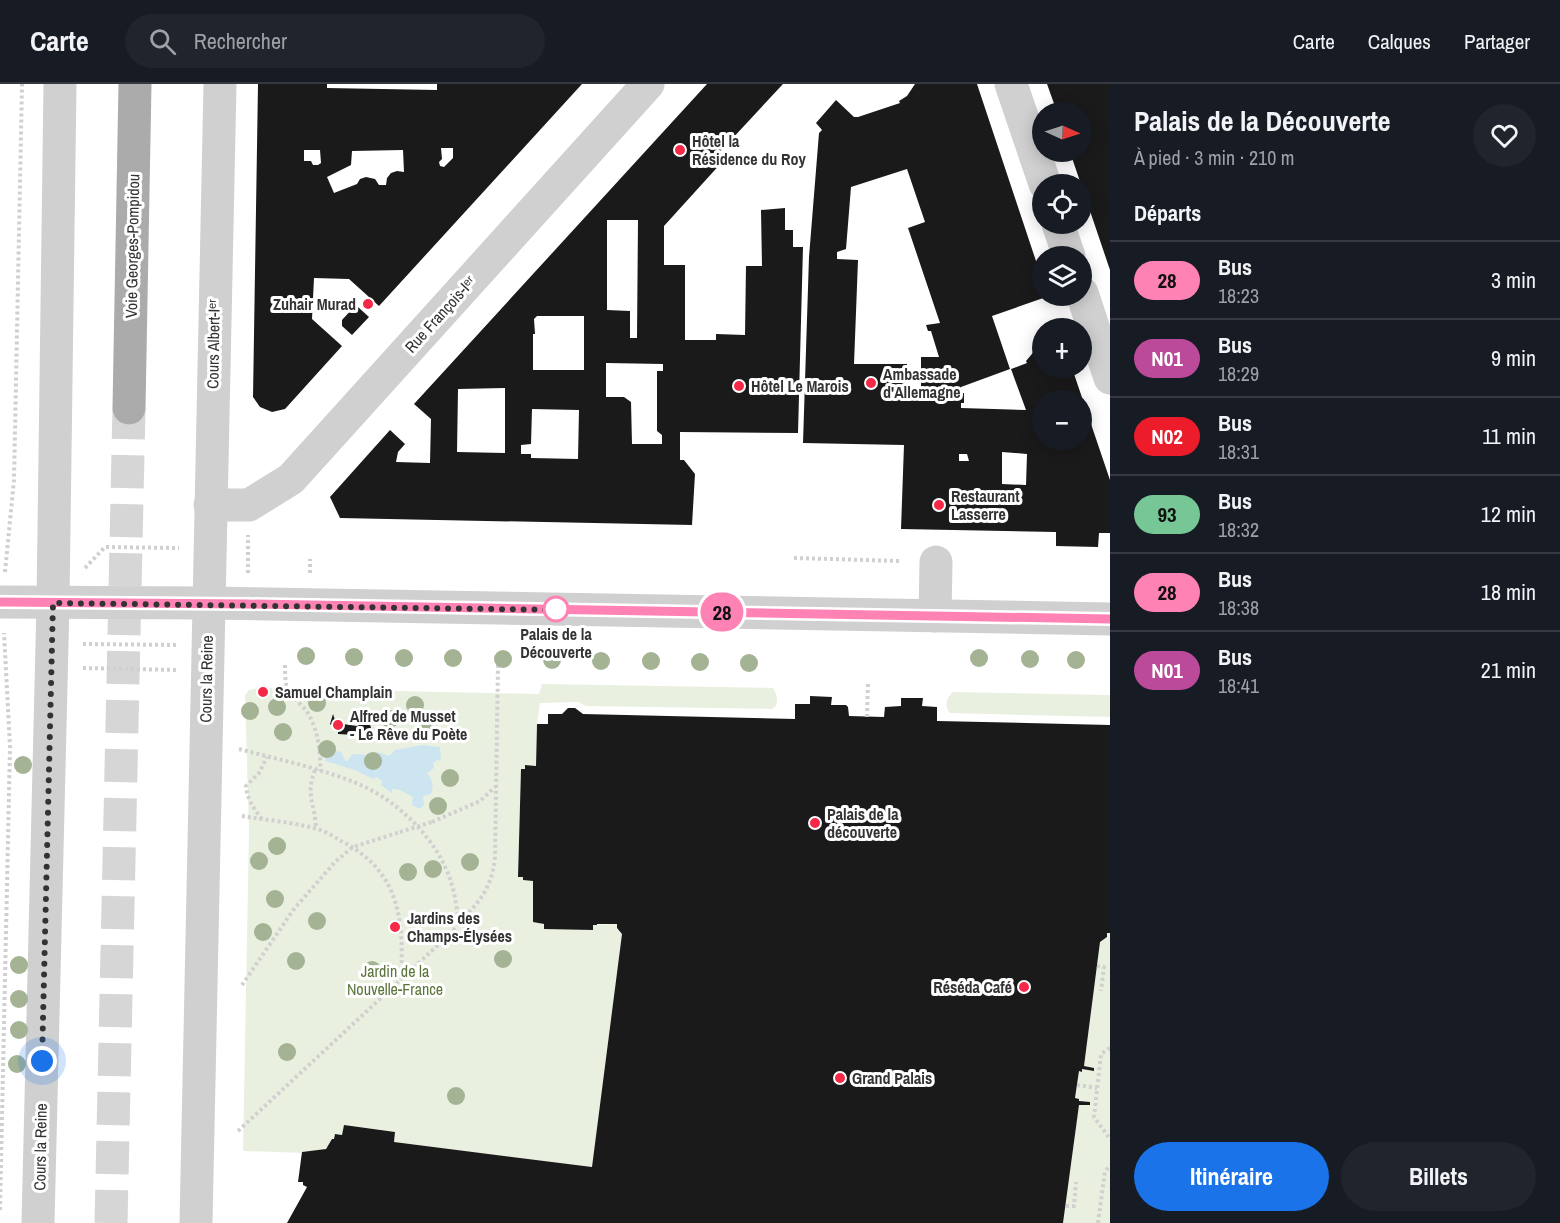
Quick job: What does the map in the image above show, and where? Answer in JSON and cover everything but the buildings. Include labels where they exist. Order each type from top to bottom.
[{"type":"main road","name":"Voie Georges-Pompidou","points":[[129,408],[135,84]]},
{"type":"street","points":[[53,603],[60,84]]},
{"type":"street","name":"Cours Albert-Iᵉʳ","points":[[207,603],[220,84]]},
{"type":"street","name":"Rue François-Iᵉʳ","points":[[210,505],[249,505],[291,479],[648,84]]},
{"type":"street","points":[[1011,84],[1042,174]]},
{"type":"street","points":[[1086,306],[1110,378]]},
{"type":"street","points":[[935,616],[936,562]]},
{"type":"street","points":[[0,602],[207,603],[1110,619]]},
{"type":"street","name":"Cours la Reine","points":[[38,1223],[53,603]]},
{"type":"street","name":"Cours la Reine","points":[[196,1223],[207,603]]},
{"type":"path","points":[[5,566],[14,480],[22,84]]},
{"type":"path","points":[[248,532],[248,584]]},
{"type":"path","points":[[105,547],[186,549]]},
{"type":"path","points":[[310,558],[310,576]]},
{"type":"path","points":[[794,558],[900,561]]},
{"type":"path","points":[[0,1210],[10,747],[4,640]]},
{"type":"path","points":[[72,644],[186,645]]},
{"type":"path","points":[[285,665],[286,685],[309,716],[319,749],[317,770],[309,790],[315,811],[316,828]]},
{"type":"path","points":[[238,1131],[479,904],[489,886],[494,870],[498,665]]},
{"type":"path","points":[[82,668],[187,670]]},
{"type":"path","points":[[867,717],[868,682]]},
{"type":"path","points":[[239,749],[317,770],[379,794],[422,832],[431,843],[450,876],[459,924]]},
{"type":"path","points":[[262,820],[252,806],[246,786],[259,773],[267,757]]},
{"type":"path","points":[[242,985],[294,909],[336,861],[353,847],[432,822],[480,801],[496,787]]},
{"type":"path","points":[[242,816],[316,828],[353,847],[370,859],[382,873],[391,890],[401,929],[403,947],[401,979]]},
{"type":"path","points":[[1097,966],[1104,967],[1101,991]]},
{"type":"path","points":[[1110,1048],[1101,1054],[1094,1117],[1110,1139]]},
{"type":"path","points":[[1077,1085],[1097,1088]]},
{"type":"path","points":[[1098,1223],[1105,1172],[1110,1166]]},
{"type":"path","points":[[1066,1206],[1074,1206],[1076,1182]]},
{"type":"green space","name":"Jardins des Champs-Élysées","points":[[542,684],[773,688],[777,699],[772,709],[586,706],[578,702],[540,703],[536,766],[525,765],[525,769],[521,769],[518,877],[533,881],[540,924],[593,930],[593,925],[617,924],[622,934],[592,1167],[394,1142],[395,1132],[344,1125],[342,1135],[335,1134],[328,1146],[319,1151],[308,1151],[307,1153],[243,1151],[249,831],[245,695],[249,690],[260,688],[539,694]]},
{"type":"green space","points":[[953,692],[1110,695],[1110,717],[950,713],[947,702]]},
{"type":"green space","points":[[1107,933],[1110,933],[1110,1223],[1063,1223],[1079,1105],[1090,1105],[1075,1098],[1079,1071],[1082,1072],[1082,1069],[1094,1071],[1094,1068],[1084,1066],[1100,942],[1106,938]]},
{"type":"water","points":[[422,745],[440,747],[441,761],[437,760],[433,763],[434,768],[427,773],[432,781],[431,794],[423,796],[424,805],[420,809],[412,805],[413,797],[400,790],[392,789],[392,793],[381,785],[382,781],[376,777],[373,779],[355,770],[325,761],[326,753],[331,750],[341,752],[346,762],[353,754],[370,755],[378,752],[389,756],[395,750]]},
{"type":"tunnel","points":[[111,1223],[129,408]]},
{"type":"bus line","name":"28","points":[[0,602],[1110,619]]},
{"type":"place","name":"Hôtel la Résidence du Roy","points":[[680,150]]},
{"type":"place","name":"Zuhair Murad","points":[[368,304]]},
{"type":"place","name":"Ambassade d'Allemagne","points":[[871,383]]},
{"type":"place","name":"Hôtel Le Marois","points":[[739,386]]},
{"type":"place","name":"Restaurant Lasserre","points":[[939,505]]},
{"type":"place","name":"Palais de la Découverte","points":[[556,609]]},
{"type":"place","name":"Samuel Champlain","points":[[263,692]]},
{"type":"place","name":"Alfred de Musset - Le Rêve du Poète","points":[[338,725]]},
{"type":"place","name":"Palais de la découverte","points":[[815,823]]},
{"type":"place","name":"Jardins des Champs-Élysées","points":[[395,927]]},
{"type":"place","name":"Réséda Café","points":[[1024,987]]},
{"type":"place","name":"Grand Palais","points":[[840,1078]]},
{"type":"route","points":[[42,1061],[53,603],[207,603],[565,610],[556,609]]},
{"type":"park label","name":"Jardin de la Nouvelle-France","points":[[395,980]]}]
